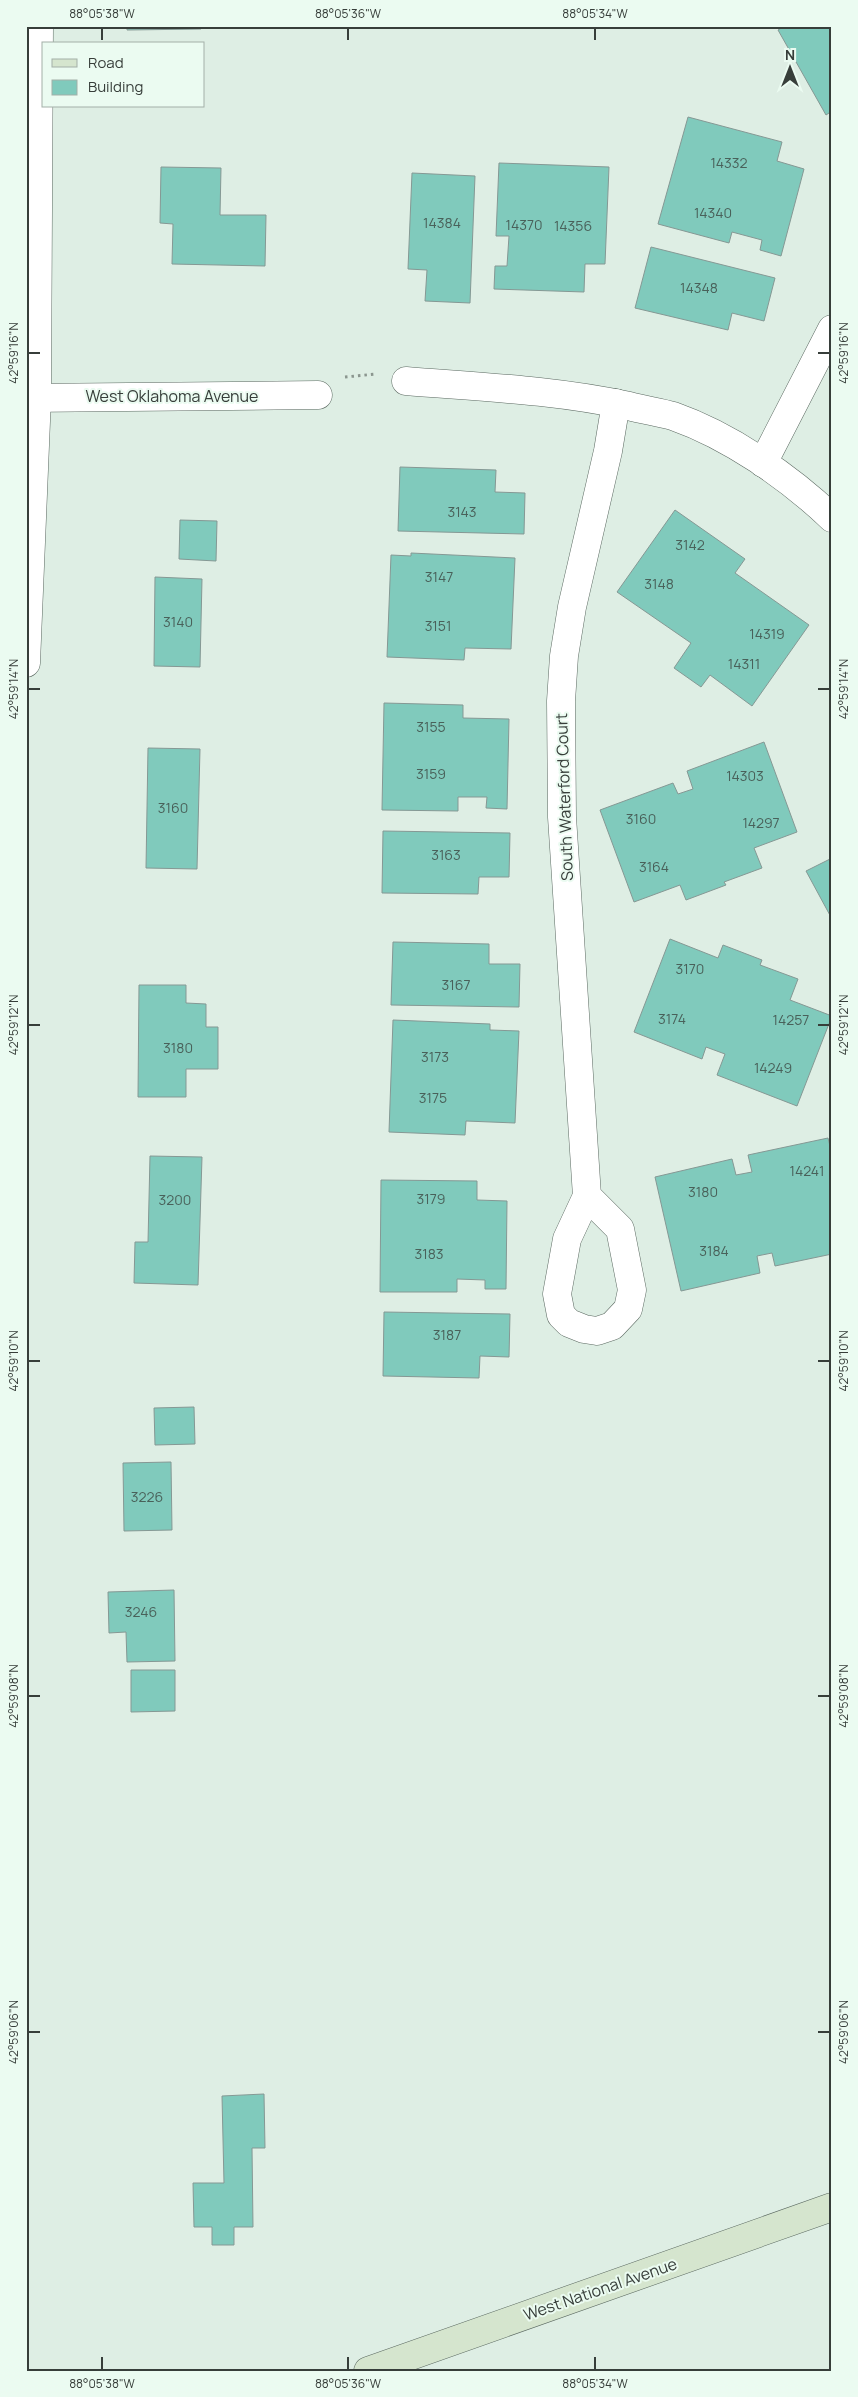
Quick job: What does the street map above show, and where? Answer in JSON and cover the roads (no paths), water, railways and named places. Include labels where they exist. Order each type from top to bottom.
[{"type":"main road","name":"West National Avenue","points":[[368,2371],[832,2207]]},
{"type":"street","points":[[26,663],[39,26]]},
{"type":"street","points":[[763,463],[832,329]]},
{"type":"street","points":[[406,381],[577,396],[672,416],[705,430],[763,463],[804,491],[832,518]]},
{"type":"street","name":"West Oklahoma Avenue","points":[[32,398],[318,395]]},
{"type":"street","name":"South Waterford Court","points":[[587,1196],[562,817],[561,701],[564,656],[572,607],[608,451],[616,403]]}]
